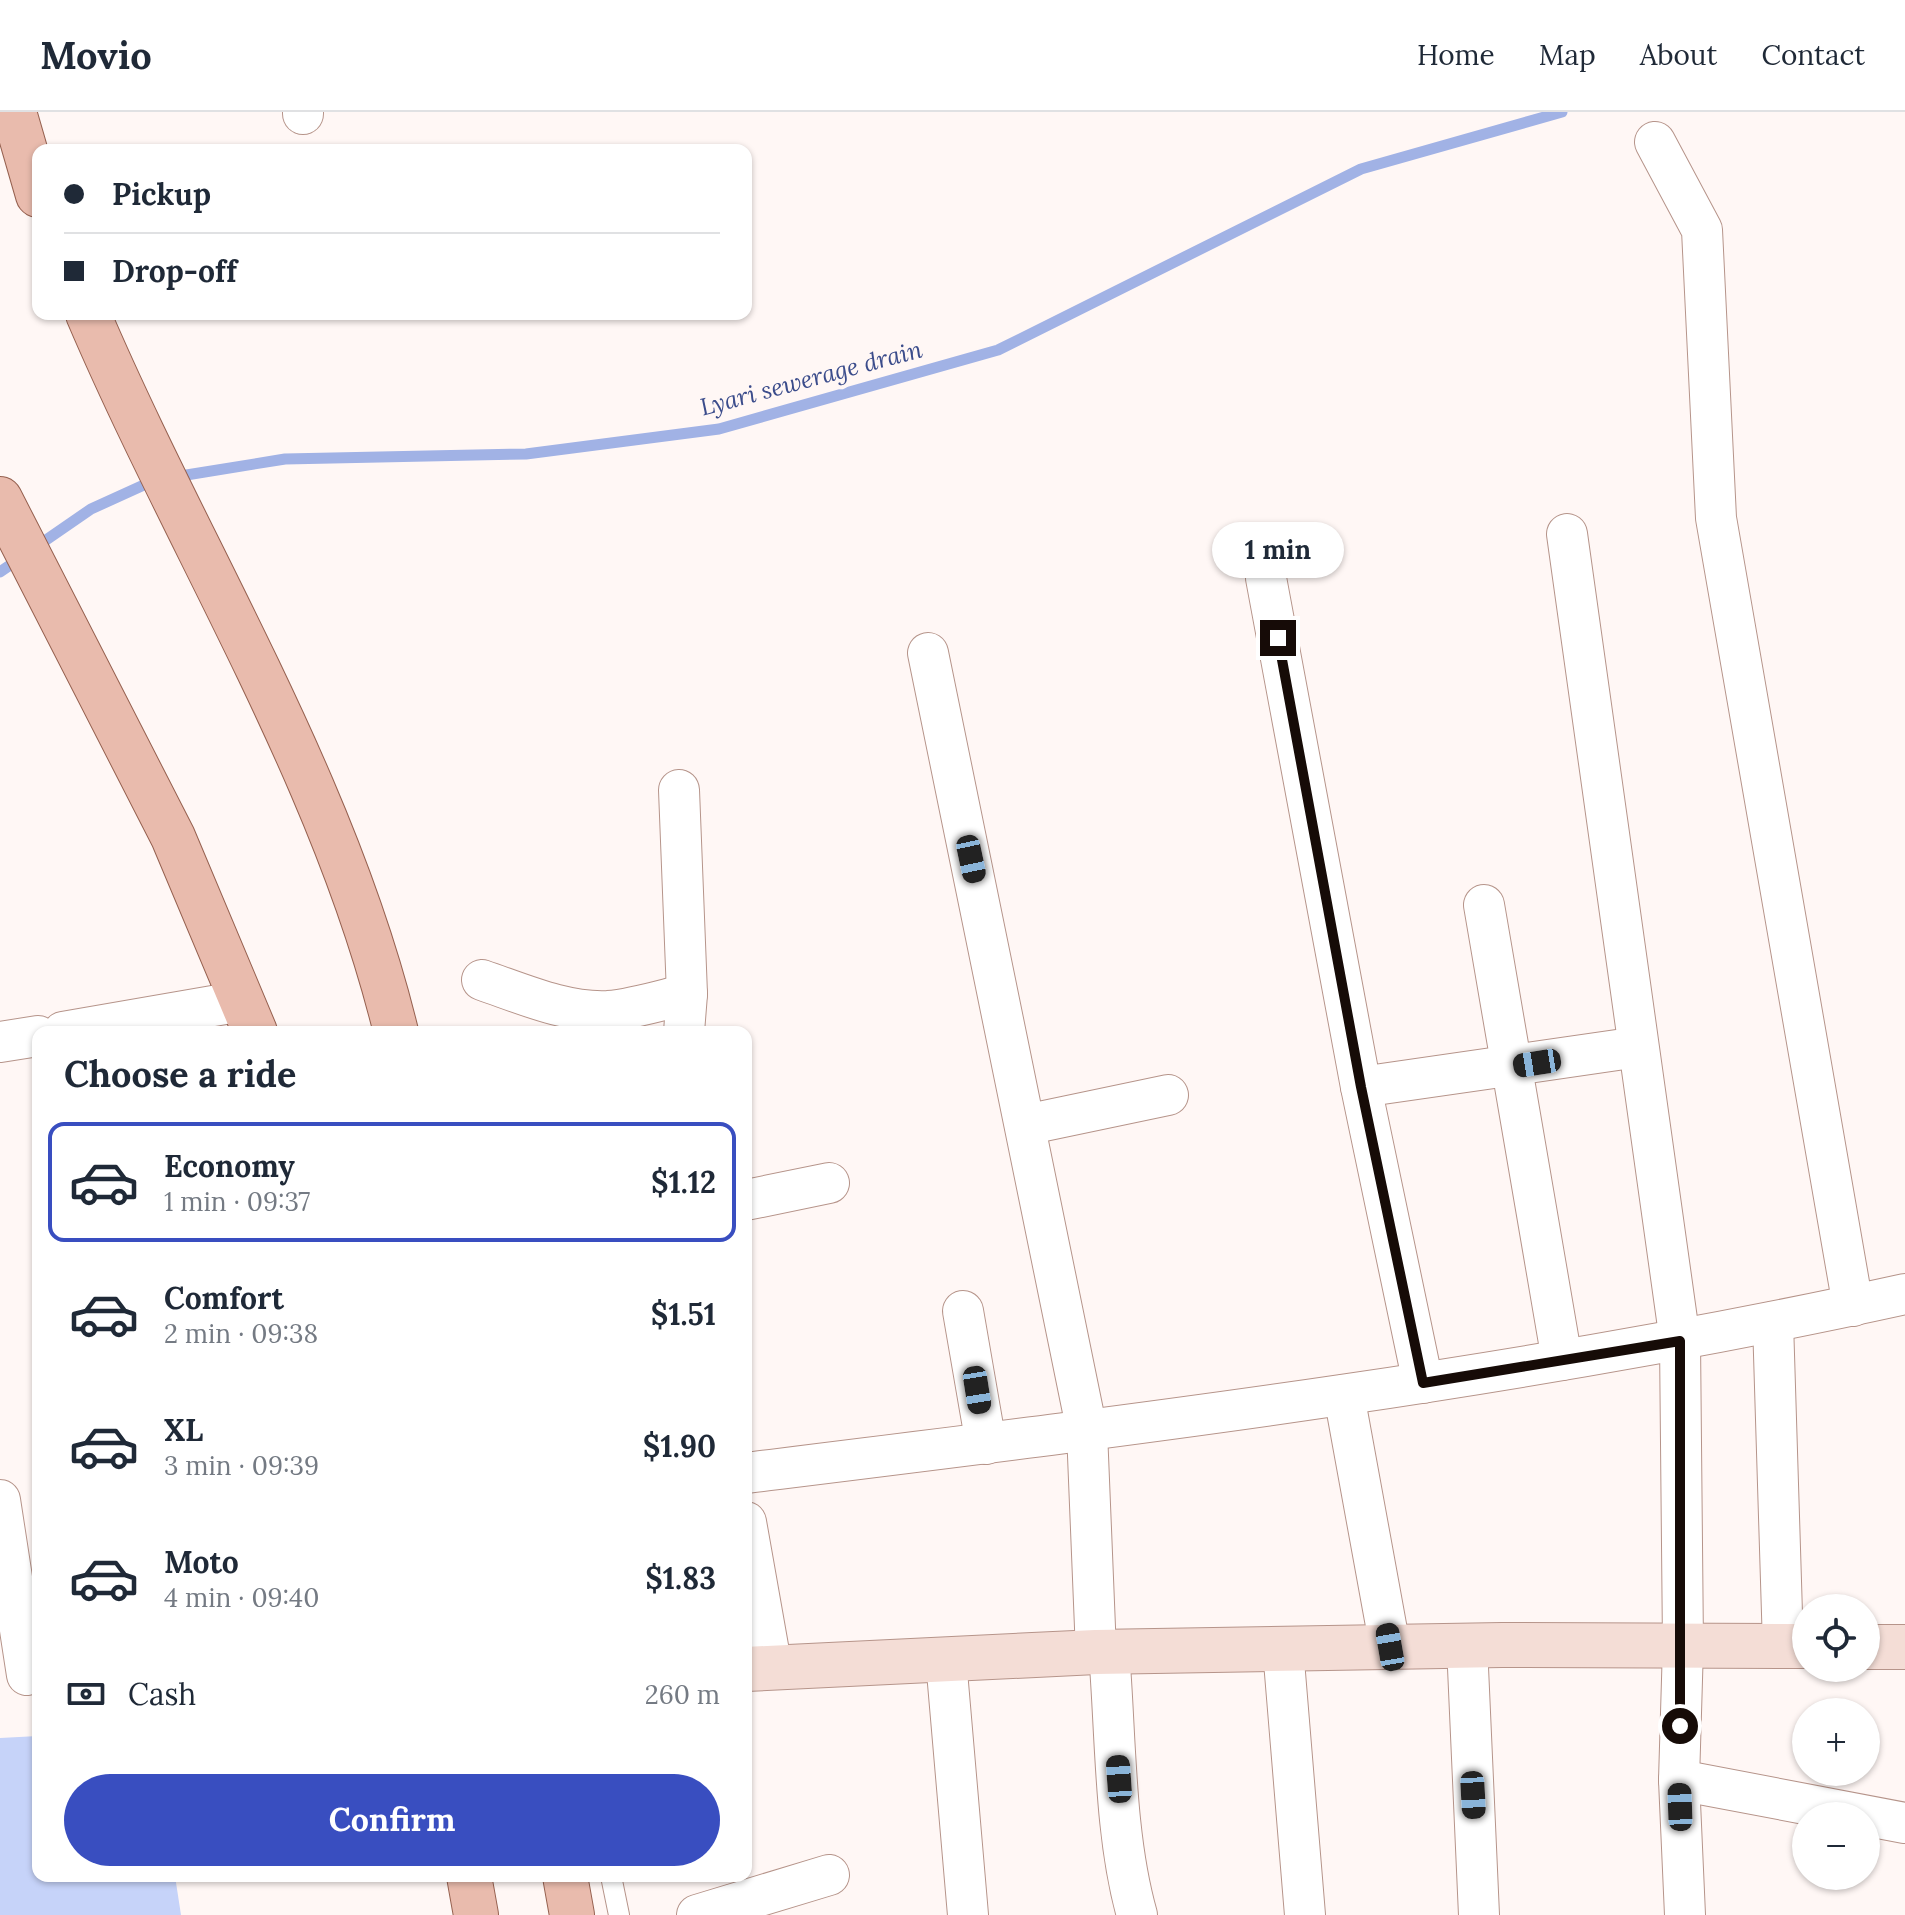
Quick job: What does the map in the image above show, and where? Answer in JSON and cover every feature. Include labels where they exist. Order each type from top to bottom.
[{"type":"main road","points":[[14,112],[32,174]]},
{"type":"main road","points":[[91,320],[120,390],[316,790],[393,1017]]},
{"type":"main road","points":[[0,499],[173,837],[249,1016]]},
{"type":"main road","points":[[470,1882],[476,1915]]},
{"type":"main road","points":[[566,1882],[572,1915]]},
{"type":"street","points":[[1655,142],[1702,230],[1716,518],[1853,1306]]},
{"type":"street","points":[[1567,534],[1680,1341],[1683,1646],[1679,1780],[1685,1915]]},
{"type":"street","points":[[1266,578],[1361,1087],[1423,1383]]},
{"type":"street","points":[[928,653],[1087,1431],[1102,1652],[1129,1887],[1137,1915]]},
{"type":"street","points":[[482,980],[555,1005],[583,1010],[686,1013],[679,790]]},
{"type":"street","points":[[1484,905],[1562,1360]]},
{"type":"street","points":[[134,1026],[249,1016]]},
{"type":"street","points":[[0,1042],[32,1037]]},
{"type":"street","points":[[1361,1087],[1638,1047]]},
{"type":"street","points":[[1025,1125],[1168,1095]]},
{"type":"street","points":[[752,1199],[829,1183]]},
{"type":"street","points":[[752,1472],[1087,1431],[1423,1383],[1680,1341],[1905,1294]]},
{"type":"street","points":[[963,1311],[986,1444]]},
{"type":"street","points":[[1773,1322],[1792,1615]]},
{"type":"street","points":[[1344,1395],[1390,1647]]},
{"type":"street","points":[[2,1523],[22,1675]]},
{"type":"street","points":[[752,1590],[759,1669],[1102,1652],[1467,1645],[1792,1646]]},
{"type":"street","points":[[1467,1645],[1479,1915]]},
{"type":"street","points":[[1880,1647],[1905,1647]]},
{"type":"street","points":[[1283,1649],[1305,1915]]},
{"type":"street","points":[[946,1660],[968,1915]]},
{"type":"street","points":[[1679,1780],[1905,1823]]},
{"type":"street","points":[[697,1915],[829,1875]]},
{"type":"lane","points":[[612,1882],[619,1915]]},
{"type":"shaded area","points":[[32,1736],[32,1882],[176,1882],[181,1915],[0,1915],[0,1738]]},
{"type":"waterway","name":"Lyari sewerage drain","points":[[174,477],[285,459],[526,454],[719,429],[998,350],[1361,169],[1562,112]]},
{"type":"waterway","name":"Lyari sewerage drain","points":[[33,549],[91,509],[157,479]]},
{"type":"waterway","name":"Lyari sewerage drain","points":[[0,572],[19,559]]},
{"type":"route","points":[[1278,638],[1361,1087],[1423,1383],[1680,1341],[1683,1646],[1680,1726]]}]
